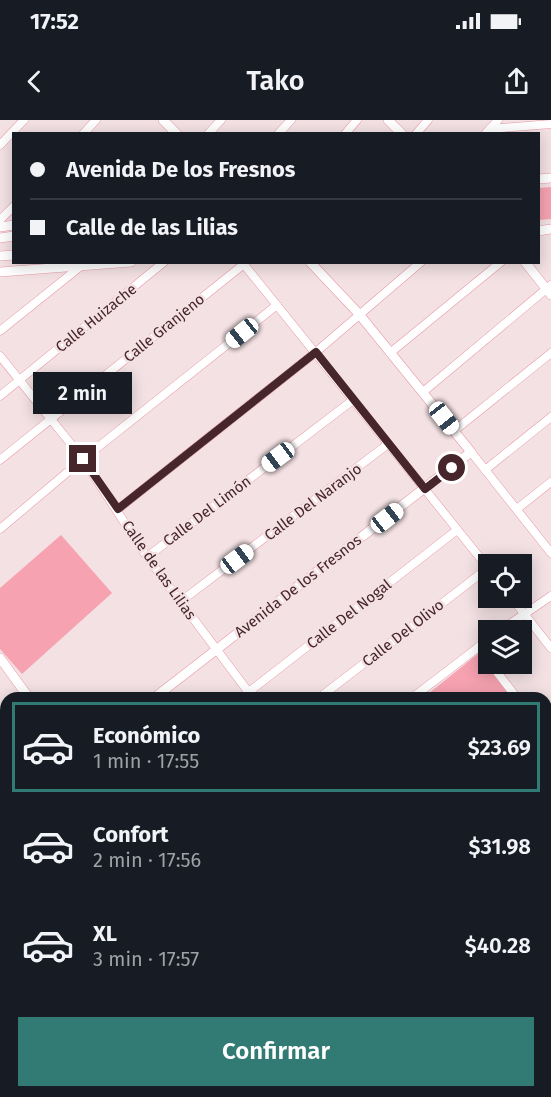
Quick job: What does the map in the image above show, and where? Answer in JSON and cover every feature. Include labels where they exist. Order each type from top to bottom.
[{"type":"street","points":[[12,132],[24,120]]},
{"type":"street","points":[[85,132],[96,120]]},
{"type":"street","points":[[163,120],[175,132]]},
{"type":"street","points":[[210,132],[221,120]]},
{"type":"street","points":[[280,132],[291,120]]},
{"type":"street","points":[[347,132],[357,120]]},
{"type":"street","points":[[388,120],[400,132]]},
{"type":"street","points":[[418,132],[428,120]]},
{"type":"street","points":[[488,131],[498,120]]},
{"type":"street","points":[[488,131],[551,124]]},
{"type":"street","points":[[0,145],[12,132]]},
{"type":"street","points":[[0,220],[12,208]]},
{"type":"street","points":[[0,272],[106,264]]},
{"type":"street","name":"Calle Huizache","points":[[0,396],[162,264]]},
{"type":"street","name":"Calle Granjeno","points":[[0,460],[242,264]]},
{"type":"street","points":[[244,264],[478,556]]},
{"type":"street","points":[[312,264],[359,314],[550,549]]},
{"type":"street","points":[[118,509],[316,352],[419,264]]},
{"type":"street","points":[[390,353],[499,264]]},
{"type":"street","points":[[423,392],[549,290],[527,264]]},
{"type":"street","points":[[0,331],[81,266]]},
{"type":"street","points":[[0,529],[83,459],[277,304]]},
{"type":"street","points":[[454,431],[551,352]]},
{"type":"street","name":"Calle de las Lilias","points":[[0,356],[83,459],[118,509],[147,557],[249,692]]},
{"type":"street","name":"Calle Del Limón","points":[[147,557],[352,400]]},
{"type":"street","points":[[485,470],[551,417]]},
{"type":"street","name":"Calle Del Naranjo","points":[[180,602],[388,444]]},
{"type":"street","name":"Avenida De los Fresnos","points":[[162,692],[471,452]]},
{"type":"street","points":[[517,509],[551,482]]},
{"type":"street","name":"Calle Del Nogal","points":[[255,692],[457,530]]},
{"type":"street","name":"Calle Del Olivo","points":[[327,692],[478,576]]},
{"type":"street","points":[[515,620],[551,596]]},
{"type":"street","points":[[520,608],[551,648]]},
{"type":"street","points":[[420,692],[478,647]]},
{"type":"street","points":[[0,660],[24,692]]},
{"type":"street","points":[[499,674],[512,692]]},
{"type":"shaded area","points":[[551,187],[551,219],[540,220],[540,188]]},
{"type":"shaded area","points":[[61,535],[112,593],[22,674],[0,649],[0,588]]},
{"type":"shaded area","points":[[478,654],[478,674],[495,674],[509,692],[430,692]]},
{"type":"route","points":[[83,459],[118,509],[316,352],[425,489],[452,468]]}]
